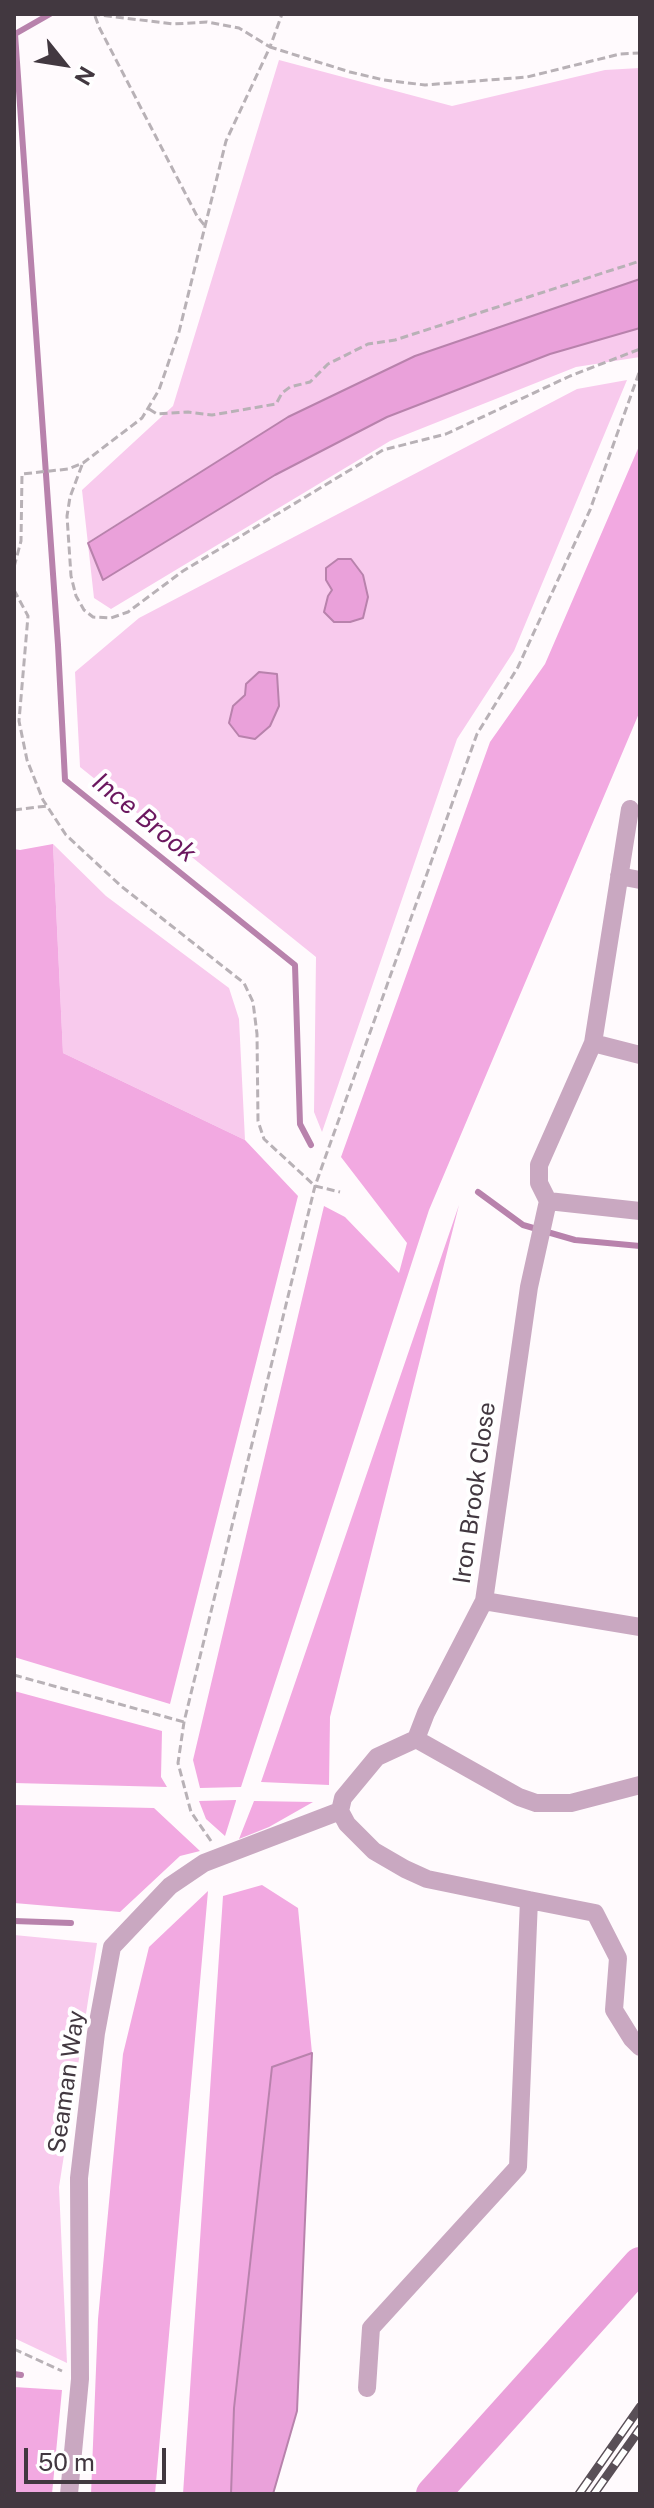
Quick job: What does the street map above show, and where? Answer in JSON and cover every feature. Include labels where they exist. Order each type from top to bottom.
[{"type":"street","points":[[630,809],[593,1043],[539,1165],[539,1183],[548,1205],[640,1211]]},
{"type":"street","points":[[619,876],[640,880]]},
{"type":"street","points":[[593,1043],[640,1055]]},
{"type":"street","name":"Iron Brook Close","points":[[416,1739],[426,1713],[484,1601],[529,1287],[548,1205]]},
{"type":"street","points":[[484,1601],[640,1627]]},
{"type":"street","points":[[640,1785],[571,1803],[536,1803],[519,1797],[416,1739],[377,1757],[343,1798],[340,1811],[347,1824],[374,1851],[427,1879],[595,1913],[618,1958],[614,2010],[640,2047]]},
{"type":"street","name":"Seaman Way","points":[[69,2494],[80,2379],[79,2178],[96,2033],[112,1947],[170,1886],[204,1863],[340,1811]]},
{"type":"street","points":[[367,2388],[371,2328],[518,2167],[529,1900]]},
{"type":"path","points":[[14,567],[21,541],[22,474],[68,469],[83,463],[142,418],[159,390],[179,332],[226,141],[282,14]]},
{"type":"path","points":[[205,226],[197,216],[94,15],[173,24],[207,22],[239,28],[270,47],[350,72],[425,85],[527,77],[620,54],[640,53]]},
{"type":"path","points":[[149,409],[157,414],[188,412],[212,415],[276,404],[290,387],[310,382],[328,364],[368,344],[395,340],[640,261]]},
{"type":"path","points":[[83,463],[70,497],[67,516],[71,576],[76,596],[84,610],[93,617],[111,618],[128,612],[183,571],[383,450],[446,434],[570,376],[640,349]]},
{"type":"path","points":[[221,1858],[191,1812],[178,1763],[184,1722],[315,1186],[477,734],[518,667],[590,510],[640,370]]},
{"type":"path","points":[[14,590],[28,616],[19,721],[27,760],[47,806],[66,835],[121,886],[244,983],[253,1002],[257,1034],[258,1121],[264,1139],[315,1186],[340,1192]]},
{"type":"path","points":[[14,810],[47,806]]},
{"type":"path","points":[[14,1675],[184,1722]]},
{"type":"path","points":[[14,2349],[80,2379]]},
{"type":"shaded area","points":[[279,60],[452,106],[605,70],[640,68],[640,279],[415,356],[288,417],[88,542],[103,579],[275,475],[387,417],[550,354],[640,328],[640,357],[576,367],[390,441],[111,609],[94,598],[82,490],[173,406]]},
{"type":"shaded area","points":[[640,279],[640,328],[550,354],[387,417],[275,475],[103,580],[88,543],[288,417],[415,356]]},
{"type":"shaded area","points":[[627,380],[514,651],[457,739],[322,1132],[314,1112],[316,957],[80,767],[75,672],[139,618],[577,389]]},
{"type":"shaded area","points":[[640,444],[640,711],[429,1210],[241,1787],[200,1788],[193,1760],[324,1206],[345,1217],[399,1273],[407,1243],[341,1157],[490,742],[545,664]]},
{"type":"shaded area","points":[[338,559],[351,559],[363,575],[368,597],[363,618],[350,622],[334,622],[324,612],[332,590],[326,580],[326,568]]},
{"type":"shaded area","points":[[259,672],[277,674],[279,706],[270,726],[255,739],[239,736],[229,723],[233,706],[245,695],[246,684]]},
{"type":"shaded area","points":[[53,844],[106,896],[229,988],[239,1019],[245,1140],[63,1053]]},
{"type":"shaded area","points":[[53,844],[63,1053],[245,1140],[298,1196],[170,1704],[14,1657],[14,849]]},
{"type":"shaded area","points":[[459,1205],[330,1717],[329,1785],[261,1782]]},
{"type":"shaded area","points":[[14,1691],[162,1731],[161,1777],[167,1787],[14,1783]]},
{"type":"shaded area","points":[[236,1800],[225,1836],[206,1819],[199,1801]]},
{"type":"shaded area","points":[[254,1801],[313,1802],[269,1827],[239,1839]]},
{"type":"shaded area","points":[[14,1805],[154,1808],[200,1851],[180,1856],[120,1912],[14,1903]]},
{"type":"shaded area","points":[[262,1885],[298,1908],[312,2053],[272,2067],[234,2408],[231,2494],[183,2494],[223,1896]]},
{"type":"shaded area","points":[[208,1891],[155,2494],[91,2494],[98,2319],[123,2054],[149,1947]]},
{"type":"shaded area","points":[[14,1935],[97,1943],[59,2187],[67,2363],[14,2338]]},
{"type":"shaded area","points":[[312,2053],[297,2411],[273,2494],[231,2494],[234,2408],[272,2067]]},
{"type":"shaded area","points":[[14,2387],[62,2390],[52,2494],[14,2494]]},
{"type":"waterway","name":"Ince Brook","points":[[50,14],[15,34],[65,780],[295,965],[300,1124],[311,1145]]},
{"type":"waterway","name":"Ince Brook","points":[[478,1192],[523,1225],[575,1240],[640,1246]]},
{"type":"waterway","points":[[14,1921],[71,1923]]},
{"type":"waterway","points":[[433,2494],[640,2264]]},
{"type":"waterway","points":[[14,2374],[21,2375]]},
{"type":"railway","points":[[579,2494],[640,2407]]},
{"type":"railway","points":[[594,2494],[640,2429]]}]
